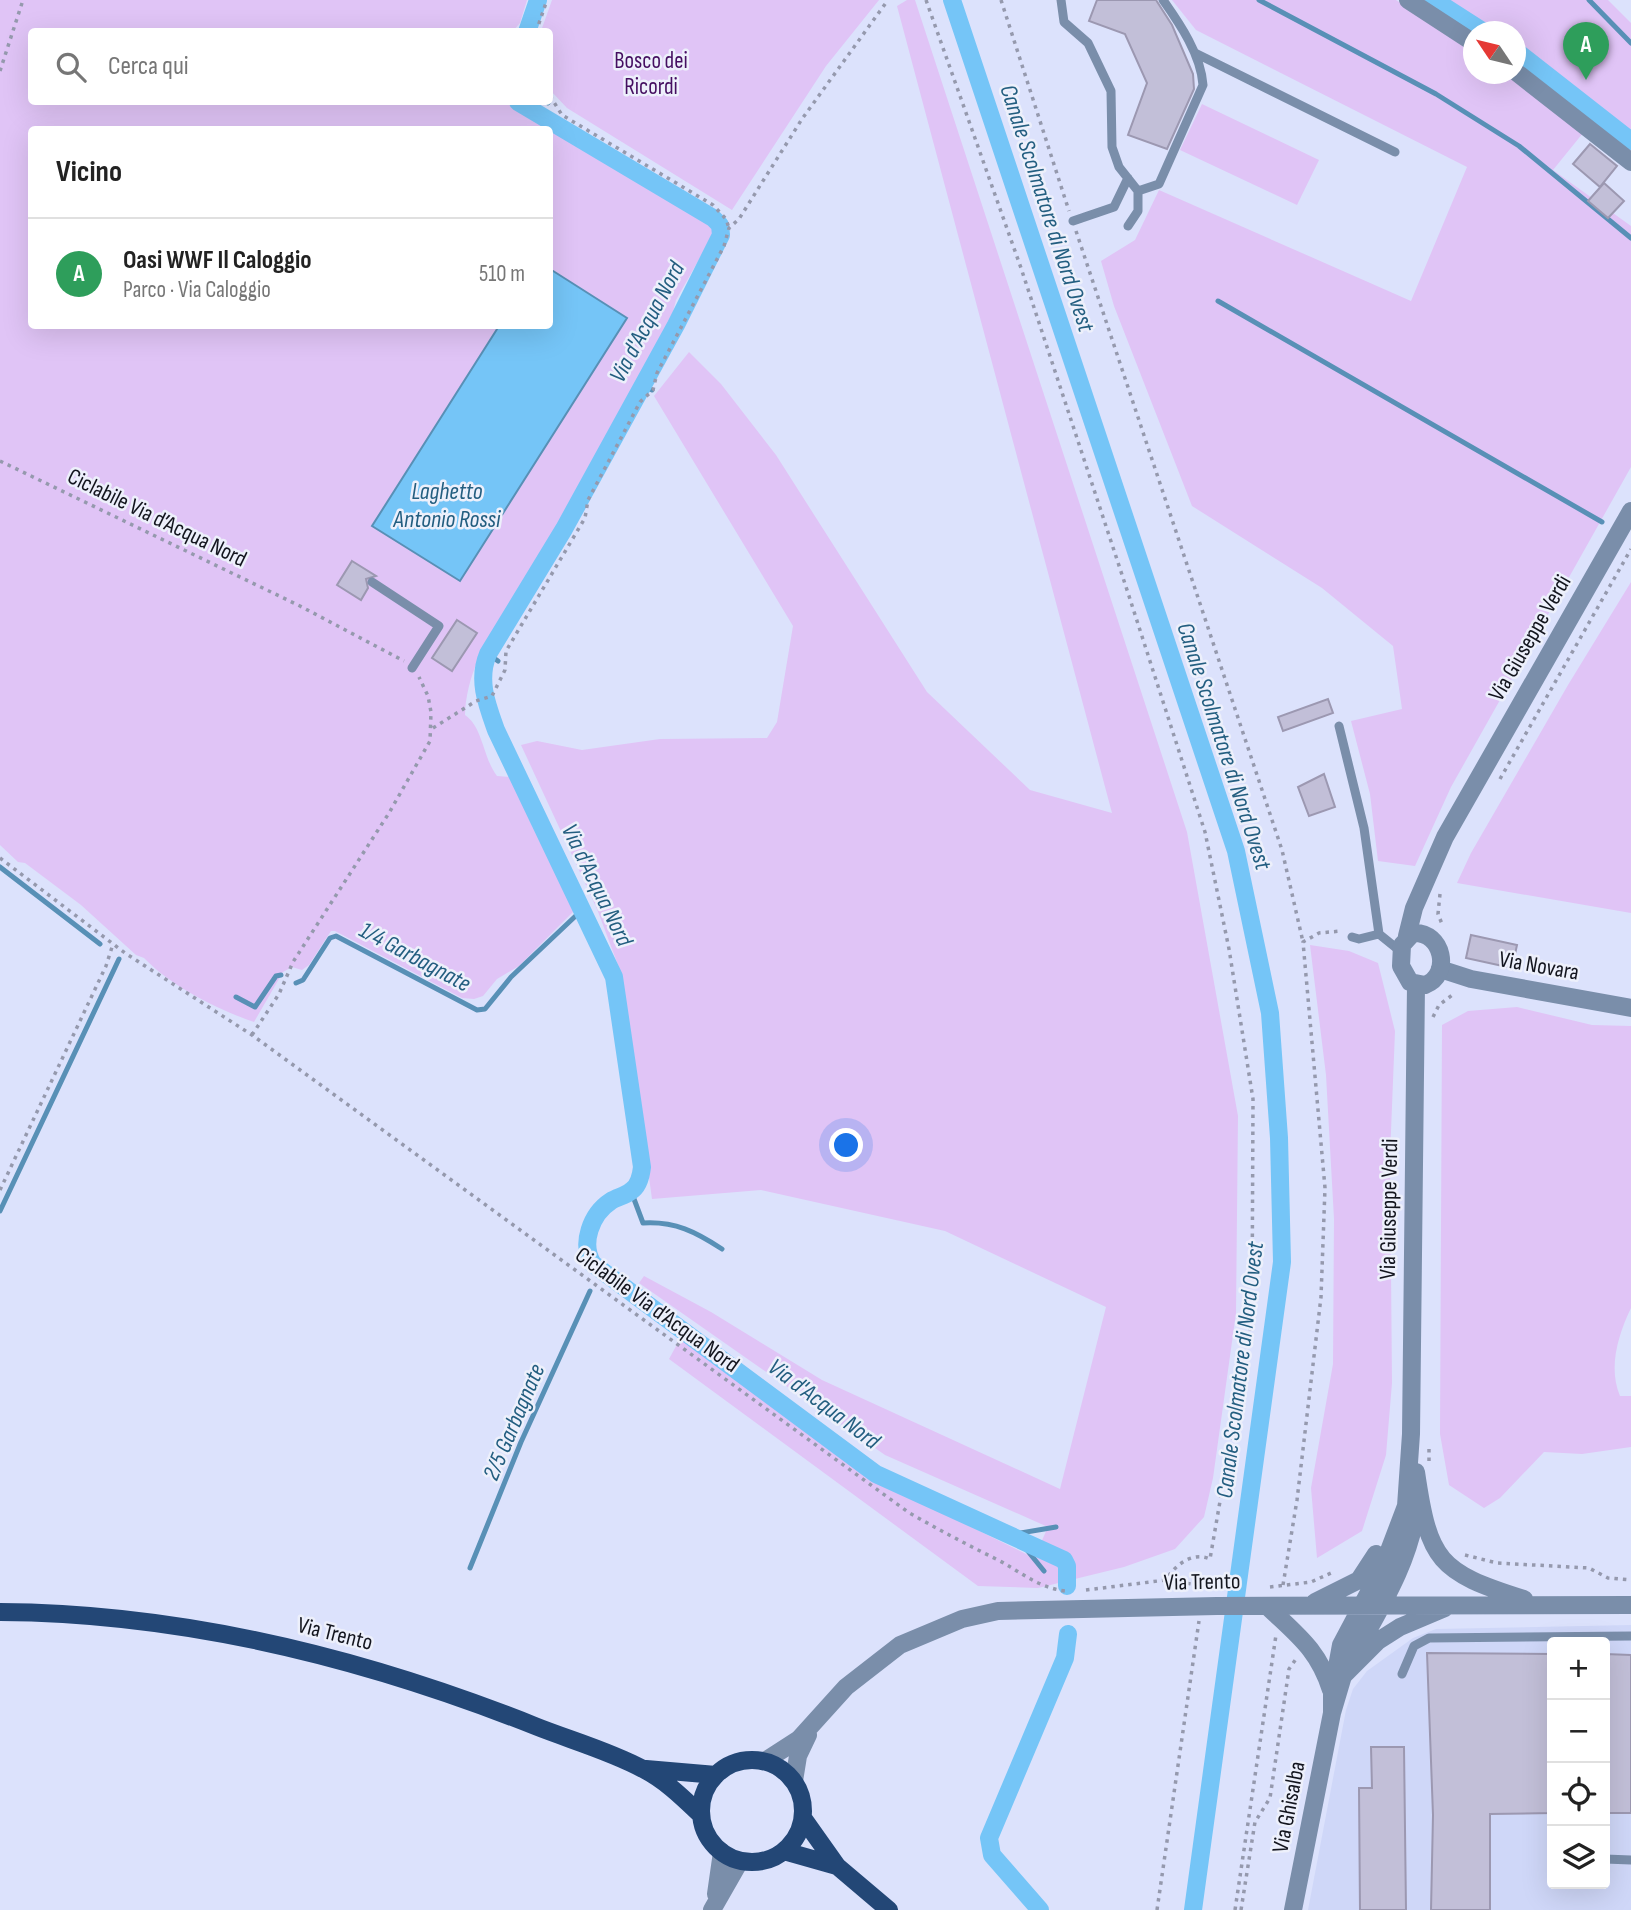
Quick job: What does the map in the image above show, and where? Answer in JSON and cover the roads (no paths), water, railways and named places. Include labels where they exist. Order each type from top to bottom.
[{"type":"main road","name":"Via Trento","points":[[0,1612],[109,1618],[168,1625],[307,1650],[437,1689],[642,1768],[716,1775],[734,1763],[765,1761]]},
{"type":"main road","points":[[722,1852],[740,1861],[755,1862],[784,1851],[794,1839],[803,1818],[801,1795],[783,1770],[765,1761]]},
{"type":"main road","name":"Via Trento","points":[[642,1768],[701,1815],[707,1836],[722,1852]]},
{"type":"main road","points":[[701,1815],[704,1793],[716,1775]]},
{"type":"main road","points":[[803,1818],[837,1866],[889,1910]]},
{"type":"main road","points":[[784,1851],[837,1866]]},
{"type":"street","points":[[1408,0],[1463,36]]},
{"type":"street","points":[[1526,80],[1631,163]]},
{"type":"street","name":"Via Giuseppe Verdi","points":[[1411,940],[1408,925],[1432,863],[1631,511]]},
{"type":"street","points":[[1411,940],[1439,947],[1440,970],[1430,983],[1416,985],[1404,974],[1411,940]]},
{"type":"street","name":"Via Novara","points":[[1440,970],[1471,979],[1631,1008]]},
{"type":"street","name":"Via Giuseppe Verdi","points":[[1361,1605],[1397,1537],[1406,1506],[1411,1434],[1416,985]]},
{"type":"street","name":"Via Giuseppe Verdi","points":[[1411,1434],[1419,1491],[1432,1548],[1449,1568],[1478,1585],[1541,1605]]},
{"type":"street","name":"Via Giuseppe Verdi","points":[[1307,1605],[1336,1593],[1367,1571],[1387,1533],[1401,1497],[1411,1434]]},
{"type":"street","name":"Via Giuseppe Verdi","points":[[1381,1605],[1410,1543],[1419,1491]]},
{"type":"street","name":"Via Trento","points":[[765,1761],[813,1726],[846,1687],[871,1665],[909,1640],[962,1619],[1022,1608],[1213,1600],[1267,1606],[1631,1605]]},
{"type":"street","name":"Via Ghisalba","points":[[1332,1713],[1332,1693],[1341,1645],[1361,1605]]},
{"type":"street","name":"Via Ghisalba","points":[[1293,1910],[1332,1713],[1343,1675],[1381,1605]]},
{"type":"street","name":"Via Ghisalba","points":[[1343,1675],[1378,1641],[1400,1627],[1451,1605]]},
{"type":"street","name":"Via Ghisalba","points":[[1267,1606],[1310,1645],[1323,1665],[1332,1693]]},
{"type":"street","name":"Via Trento","points":[[793,1781],[798,1756],[813,1726]]},
{"type":"street","points":[[714,1906],[722,1852]]},
{"type":"street","points":[[714,1906],[740,1861]]},
{"type":"lane","points":[[1061,0],[1064,22],[1088,43],[1111,91],[1112,147],[1119,167],[1138,191],[1138,211],[1128,226]]},
{"type":"lane","points":[[1138,191],[1159,184],[1203,85],[1202,69],[1195,53],[1163,0]]},
{"type":"lane","points":[[1195,53],[1395,152]]},
{"type":"lane","points":[[1073,222],[1114,207],[1128,178]]},
{"type":"lane","points":[[372,582],[439,626],[412,668]]},
{"type":"lane","points":[[1339,726],[1364,828],[1379,934]]},
{"type":"lane","points":[[1356,938],[1379,934],[1411,940]]},
{"type":"lane","points":[[1402,1674],[1414,1646],[1429,1637],[1631,1636]]},
{"type":"lane","points":[[1610,1859],[1631,1860]]},
{"type":"water","name":"Laghetto Antonio Rossi","points":[[553,271],[627,318],[460,581],[372,526],[497,329],[553,329]]},
{"type":"waterway","name":"Via d'Acqua Nord","points":[[528,28],[538,0]]},
{"type":"waterway","name":"Canale Scolmatore di Nord Ovest","points":[[952,0],[1236,851],[1270,1013],[1279,1138],[1282,1262],[1193,1910]]},
{"type":"waterway","points":[[1259,0],[1436,94],[1519,146],[1631,238]]},
{"type":"waterway","points":[[1434,0],[1467,21]]},
{"type":"waterway","points":[[1589,0],[1631,43]]},
{"type":"waterway","points":[[1526,59],[1631,141]]},
{"type":"waterway","name":"Via d'Acqua Nord","points":[[523,105],[713,218],[720,225],[721,235],[676,325],[564,529],[488,654],[483,673],[484,692],[496,730],[614,977],[642,1167],[634,1189],[611,1201],[593,1221],[588,1239],[589,1256],[593,1264],[876,1474],[1064,1560],[1067,1566],[1067,1586]]},
{"type":"waterway","points":[[1218,301],[1602,522]]},
{"type":"waterway","points":[[643,386],[652,390]]},
{"type":"waterway","points":[[488,654],[498,661]]},
{"type":"waterway","points":[[0,867],[100,944]]},
{"type":"waterway","name":"1/4 Garbagnate","points":[[296,983],[303,980],[330,938],[336,936],[477,1010],[485,1009],[511,977],[583,909]]},
{"type":"waterway","points":[[0,1211],[119,959]]},
{"type":"waterway","name":"1/4 Garbagnate","points":[[236,997],[255,1007],[276,976],[281,975]]},
{"type":"waterway","points":[[631,1191],[643,1223],[665,1224],[685,1229],[722,1249]]},
{"type":"waterway","name":"2/5 Garbagnate","points":[[599,1275],[602,1271]]},
{"type":"waterway","name":"2/5 Garbagnate","points":[[470,1568],[521,1442],[590,1291]]},
{"type":"waterway","points":[[1008,1535],[1056,1527]]},
{"type":"waterway","points":[[1018,1539],[1044,1571]]},
{"type":"waterway","name":"Via d'Acqua Nord","points":[[1040,1910],[992,1855],[989,1838],[1065,1658],[1068,1634]]},
{"type":"place","name":"Oasi WWF Il Caloggio","points":[[1586,80]]},
{"type":"park label","name":"Bosco dei Ricordi","points":[[651,74]]}]
